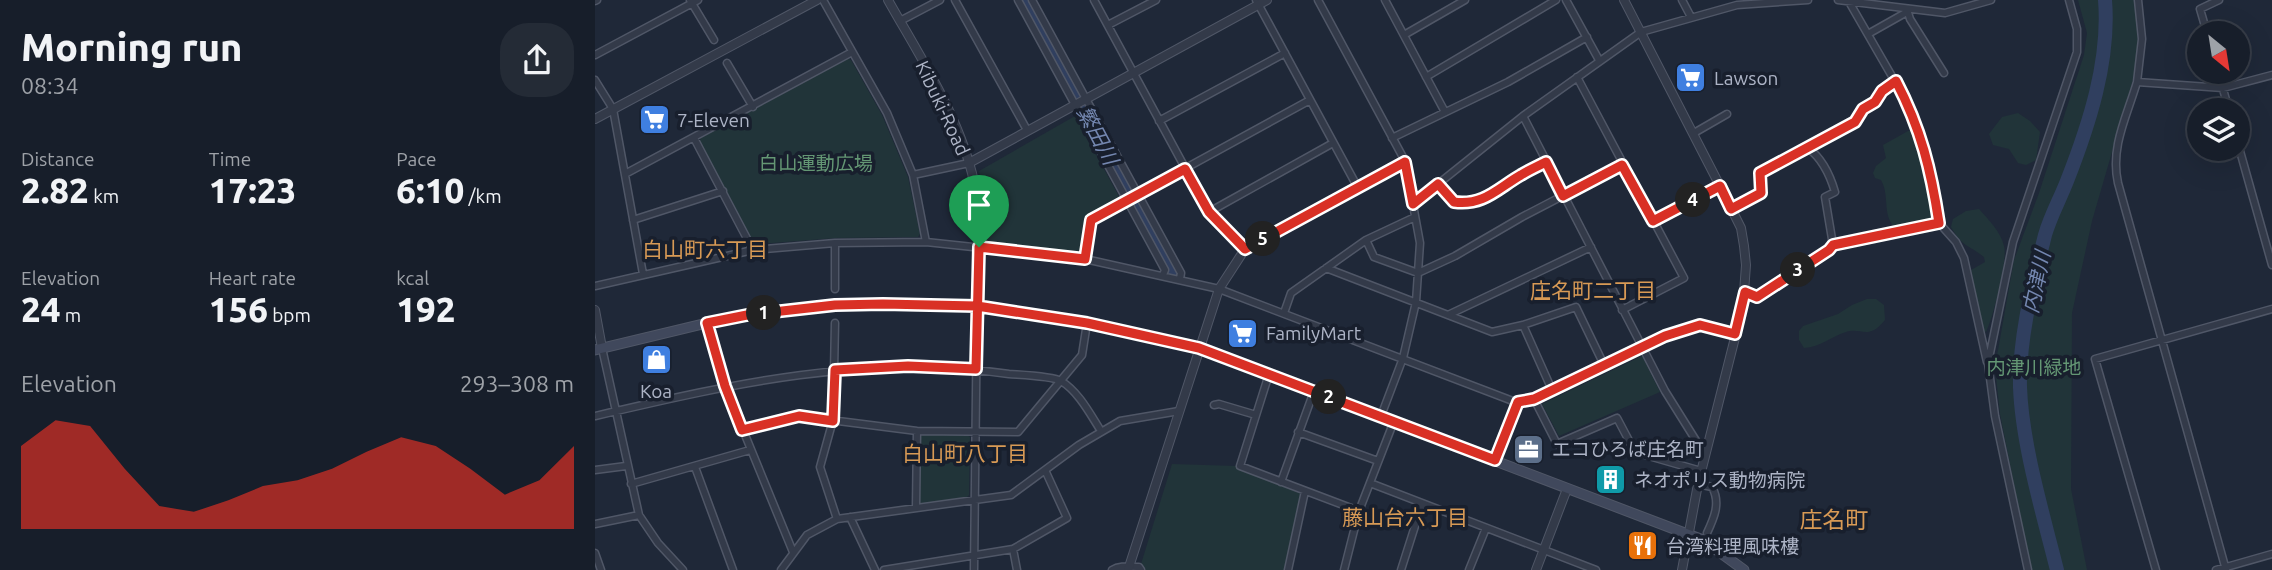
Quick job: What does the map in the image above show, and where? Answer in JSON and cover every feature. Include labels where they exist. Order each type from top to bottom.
[{"type":"main road","points":[[598,349],[747,315],[835,305],[977,306],[1087,323],[1199,348],[1381,416],[1703,540],[1744,570]]},
{"type":"street","points":[[595,119],[817,0]]},
{"type":"street","points":[[823,0],[887,113],[913,175],[926,242]]},
{"type":"street","name":"Kibuki-Road","points":[[888,0],[944,100],[969,163],[978,204],[977,306]]},
{"type":"street","points":[[900,21],[940,0]]},
{"type":"street","points":[[955,0],[1027,131]]},
{"type":"street","points":[[1018,0],[1165,270],[1163,275]]},
{"type":"street","points":[[1032,0],[1181,273],[1180,279]]},
{"type":"street","points":[[1094,0],[1209,212],[1245,249]]},
{"type":"street","points":[[1108,25],[1156,0]]},
{"type":"street","points":[[1318,0],[1405,162],[1420,243],[1416,302],[1403,358],[1381,416]]},
{"type":"street","points":[[1385,0],[1445,112]]},
{"type":"street","points":[[1404,35],[1465,0]]},
{"type":"street","points":[[1426,77],[1556,0]]},
{"type":"street","points":[[1566,0],[1599,60]]},
{"type":"street","points":[[1624,0],[1741,228],[1744,246],[1745,292],[1698,484],[1682,570]]},
{"type":"street","points":[[1682,0],[1691,17]]},
{"type":"street","points":[[1413,204],[1523,116],[1641,32],[1735,3],[1808,0]]},
{"type":"street","points":[[1838,0],[1894,4],[1907,11],[1945,13],[1989,0]]},
{"type":"street","points":[[1988,363],[2013,243],[2077,52],[2077,29],[2069,0]]},
{"type":"street","points":[[2139,0],[2142,39],[2137,82],[2115,148],[2114,166],[2225,569]]},
{"type":"street","points":[[2204,21],[2200,9],[2219,0]]},
{"type":"street","points":[[595,55],[693,1],[715,40]]},
{"type":"street","points":[[913,175],[969,163],[1261,1],[1285,52],[1358,188]]},
{"type":"street","points":[[1848,1],[1912,111],[1932,174],[1939,223],[1962,251],[1988,363],[1995,416],[2028,570]]},
{"type":"street","points":[[1868,34],[1907,11]]},
{"type":"street","points":[[1907,11],[1944,74]]},
{"type":"street","points":[[1392,138],[1508,82],[1587,37]]},
{"type":"street","points":[[625,174],[852,52]]},
{"type":"street","points":[[1159,121],[1285,52]]},
{"type":"street","points":[[727,63],[753,107]]},
{"type":"street","points":[[2137,82],[2223,88],[2272,75]]},
{"type":"street","points":[[1577,77],[1683,278],[1622,310]]},
{"type":"street","points":[[595,80],[613,109],[643,274]]},
{"type":"street","points":[[1731,209],[1761,193],[1760,173],[1855,122],[1863,109],[1875,102],[1882,91],[1896,81]]},
{"type":"street","points":[[2222,84],[2226,98]]},
{"type":"street","points":[[1085,259],[1091,220],[1310,100]]},
{"type":"street","points":[[1694,133],[1727,114]]},
{"type":"street","points":[[1523,116],[1622,310],[1705,456]]},
{"type":"street","points":[[694,138],[754,250]]},
{"type":"street","points":[[1209,212],[1333,143]]},
{"type":"street","points":[[1808,148],[1829,172],[1835,192],[1825,197],[1833,245]]},
{"type":"street","points":[[2243,161],[2272,265]]},
{"type":"street","points":[[1129,568],[1219,289],[1245,249],[1405,162]]},
{"type":"street","points":[[1438,184],[1454,202],[1461,203],[1493,195],[1520,175],[1546,162]]},
{"type":"street","points":[[1366,240],[1374,257],[1418,273],[1455,256],[1622,165]]},
{"type":"street","points":[[1653,221],[1720,186]]},
{"type":"street","points":[[633,220],[723,191]]},
{"type":"street","points":[[1284,313],[1291,293],[1366,240],[1415,217]]},
{"type":"street","points":[[1745,292],[1757,297],[1833,245],[1939,223]]},
{"type":"street","points":[[595,286],[754,250],[835,243],[926,242],[1085,259],[1219,289],[1518,402],[1534,399],[1665,336],[1700,325],[1735,334]]},
{"type":"street","points":[[835,243],[835,289]]},
{"type":"street","points":[[1448,315],[1591,247]]},
{"type":"street","points":[[1326,268],[1492,332],[1523,325],[1576,307],[1604,365]]},
{"type":"street","points":[[974,570],[977,306]]},
{"type":"street","points":[[2155,570],[2095,359],[2272,309]]},
{"type":"street","points":[[595,310],[598,349],[639,515],[658,543],[683,570]]},
{"type":"street","points":[[707,323],[725,386],[793,552]]},
{"type":"street","points":[[835,323],[833,421],[820,467],[837,519]]},
{"type":"street","points":[[742,430],[799,416],[917,431],[1018,432],[1081,355],[1087,323]]},
{"type":"street","points":[[1523,325],[1552,390]]},
{"type":"street","points":[[595,416],[725,386],[835,370],[908,366],[976,369],[1060,380],[1084,404],[1101,431]]},
{"type":"street","points":[[1269,374],[1240,466],[1359,511]]},
{"type":"street","points":[[1280,482],[1314,391]]},
{"type":"street","points":[[1534,399],[1557,444],[1617,418],[1635,452],[1701,471]]},
{"type":"street","points":[[1495,460],[1518,402]]},
{"type":"street","points":[[1214,405],[1219,404],[1256,415]]},
{"type":"street","points":[[781,570],[807,536],[837,519],[1011,495],[1101,431],[1120,421],[1179,411]]},
{"type":"street","points":[[1344,570],[1359,511],[1394,421]]},
{"type":"street","points":[[916,508],[917,431]]},
{"type":"street","points":[[1299,432],[1378,461]]},
{"type":"street","points":[[631,484],[750,450]]},
{"type":"street","points":[[595,470],[626,466]]},
{"type":"street","points":[[695,467],[733,570]]},
{"type":"street","points":[[884,570],[1013,549],[1067,518],[1045,470]]},
{"type":"street","points":[[1370,483],[1580,567],[1596,570]]},
{"type":"street","points":[[1698,484],[1712,487],[1715,492],[1716,514],[1707,533]]},
{"type":"street","points":[[1536,570],[1567,489]]},
{"type":"street","points":[[1288,570],[1305,491]]},
{"type":"street","points":[[1401,570],[1422,504]]},
{"type":"street","points":[[595,524],[639,515]]},
{"type":"street","points":[[850,517],[875,570]]},
{"type":"street","points":[[1469,570],[1486,528]]},
{"type":"street","points":[[1013,549],[1017,570]]},
{"type":"street","points":[[595,553],[601,570]]},
{"type":"street","points":[[2216,570],[2272,554]]},
{"type":"street","points":[[1112,570],[1117,567],[1139,567],[1141,570]]},
{"type":"green space","name":"内津川緑地","points":[[2078,0],[2136,0],[2139,44],[2137,66],[2092,221],[2072,313],[2071,489],[2087,570],[2031,570],[2000,414],[1995,367],[2014,260],[2084,55],[2087,33]]},
{"type":"green space","name":"白山運動広場","points":[[848,59],[882,115],[908,177],[920,234],[918,237],[754,243],[700,141],[701,138]]},
{"type":"green space","points":[[2018,113],[2040,132],[2036,160],[2026,165],[2018,163],[2009,149],[1993,145],[1989,134],[2002,117]]},
{"type":"green space","points":[[1075,116],[1122,202],[1088,220],[1082,257],[988,245],[986,205],[979,171]]},
{"type":"green space","points":[[1914,130],[1929,173],[1935,219],[1894,227],[1888,216],[1884,186],[1873,173],[1876,166],[1886,158],[1883,145]]},
{"type":"green space","points":[[1979,209],[2000,236],[2005,253],[1999,289],[1986,332],[1982,330],[1971,270],[1985,262],[1984,257],[1962,242],[1951,227],[1953,219],[1966,211]]},
{"type":"green space","points":[[1867,299],[1876,299],[1884,305],[1885,320],[1874,330],[1846,332],[1804,348],[1799,340],[1799,331],[1803,326],[1838,314]]},
{"type":"green space","points":[[1642,356],[1660,392],[1559,436],[1542,404]]},
{"type":"green space","points":[[920,437],[970,437],[967,497],[922,504],[919,501]]},
{"type":"green space","points":[[1172,464],[1237,466],[1238,469],[1299,492],[1301,495],[1284,570],[1145,570],[1141,564]]},
{"type":"waterway","name":"繁田川","points":[[1025,0],[1171,271]]},
{"type":"waterway","name":"内津川","points":[[2057,570],[2025,432],[2020,368],[2028,310],[2045,235],[2075,160],[2096,92],[2104,46],[2105,0]]},
{"type":"place","name":"Lawson","points":[[1691,78]]},
{"type":"place","name":"7-Eleven","points":[[654,120]]},
{"type":"place","name":"FamilyMart","points":[[1243,333]]},
{"type":"place","name":"Koa","points":[[656,360]]},
{"type":"place","name":"エコひろば庄名町","points":[[1529,449]]},
{"type":"place","name":"ネオポリス動物病院","points":[[1611,480]]},
{"type":"place","name":"台湾料理風味樓","points":[[1643,546]]},
{"type":"district","name":"白山町六丁目","points":[[705,249]]},
{"type":"district","name":"庄名町二丁目","points":[[1593,290]]},
{"type":"district","name":"白山町八丁目","points":[[965,453]]},
{"type":"district","name":"藤山台六丁目","points":[[1405,517]]},
{"type":"district","name":"庄名町","points":[[1834,519]]},
{"type":"route","points":[[979,247],[977,306],[976,369],[908,366],[835,370],[833,421],[799,416],[742,430],[725,386],[707,323],[747,315],[835,305],[977,306],[1087,323],[1199,348],[1495,460],[1518,402],[1534,399],[1665,336],[1700,325],[1735,334],[1745,292],[1757,297],[1833,245],[1885,232],[1939,223],[1932,174],[1921,136],[1912,111],[1896,81],[1882,91],[1875,102],[1863,109],[1855,122],[1760,173],[1761,193],[1731,209],[1720,186],[1653,221],[1622,165],[1563,196],[1546,162],[1520,175],[1488,197],[1454,202],[1438,184],[1413,204],[1405,162],[1245,249],[1209,212],[1185,169],[1091,220],[1085,259],[979,247]]}]
